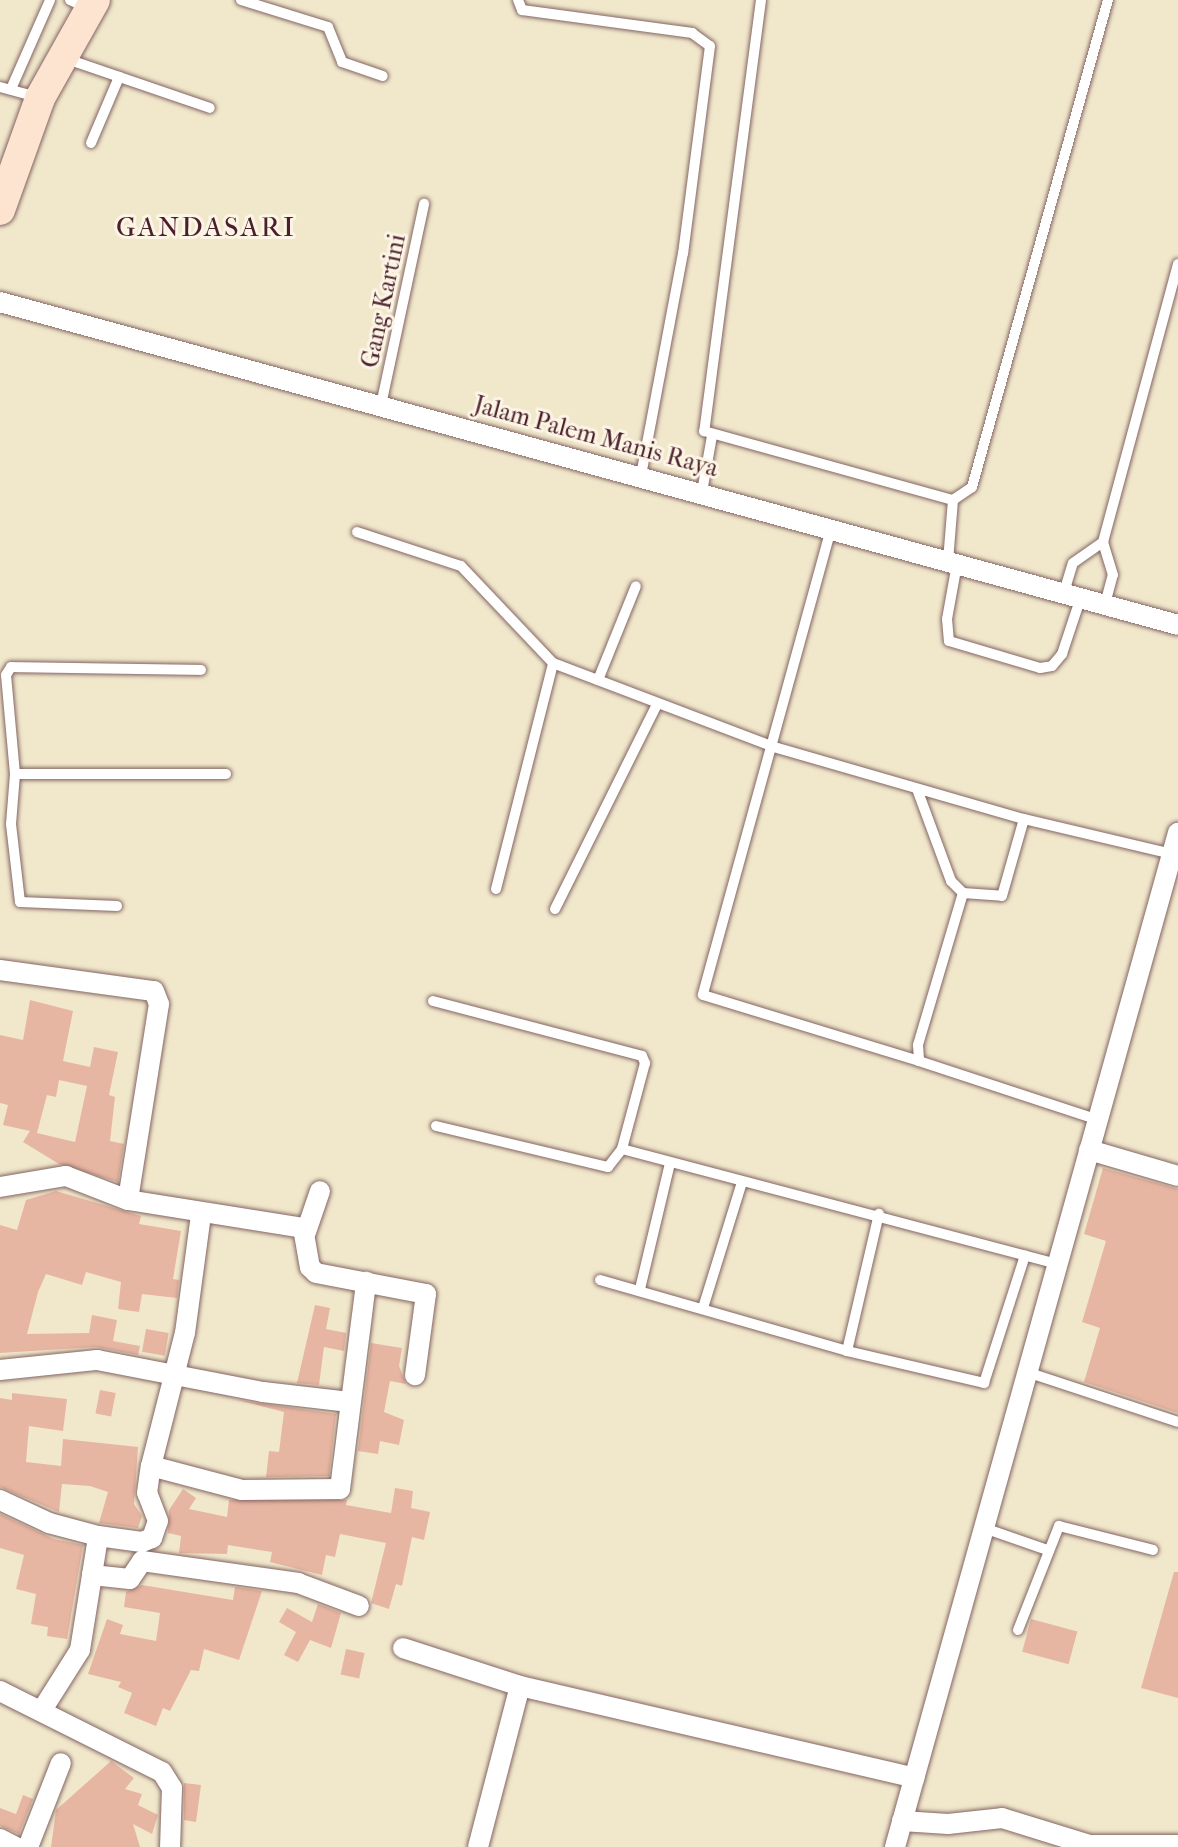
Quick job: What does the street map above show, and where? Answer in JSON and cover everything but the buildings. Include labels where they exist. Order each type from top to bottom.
[{"type":"main road","points":[[1,200],[17,91],[60,57],[85,3]]},
{"type":"street","name":"Jalam Palem Manis Raya","points":[[0,302],[1178,625]]},
{"type":"street","points":[[895,1847],[1178,833]]},
{"type":"street","points":[[0,970],[154,991],[159,1004],[128,1200]]},
{"type":"street","points":[[1089,1150],[1178,1176]]},
{"type":"street","points":[[0,1187],[66,1176],[128,1200],[306,1232]]},
{"type":"street","points":[[320,1191],[306,1232],[313,1271],[427,1295],[415,1375]]},
{"type":"street","points":[[0,1500],[49,1523],[98,1536],[132,1542],[152,1538],[158,1521],[147,1493],[151,1466],[185,1333],[201,1215]]},
{"type":"street","points":[[151,1466],[242,1490],[336,1491],[342,1478],[366,1282]]},
{"type":"street","points":[[0,1370],[97,1360],[263,1392],[349,1402]]},
{"type":"street","points":[[42,1710],[80,1650],[98,1536]]},
{"type":"street","points":[[92,1575],[130,1579],[142,1561],[298,1583],[359,1606]]},
{"type":"street","points":[[403,1648],[520,1686],[914,1778]]},
{"type":"street","points":[[478,1847],[520,1686]]},
{"type":"street","points":[[0,1691],[42,1710],[168,1778],[173,1802],[170,1847]]},
{"type":"street","points":[[28,1847],[61,1763]]},
{"type":"street","points":[[902,1821],[948,1824],[1002,1818],[1089,1845],[1178,1845]]},
{"type":"street","points":[[0,1839],[16,1847]]},
{"type":"lane","points":[[17,91],[50,0]]},
{"type":"lane","points":[[241,0],[328,27],[342,62],[383,76]]},
{"type":"lane","points":[[518,0],[522,10],[692,33],[710,46],[681,267],[641,476]]},
{"type":"lane","points":[[761,0],[704,431],[712,436],[953,500],[972,487],[1108,0]]},
{"type":"lane","points":[[60,57],[210,108]]},
{"type":"lane","points":[[91,143],[119,77]]},
{"type":"lane","name":"Gang Kartini","points":[[381,405],[424,204]]},
{"type":"lane","points":[[1105,604],[1113,575],[1103,542],[1178,264]]},
{"type":"lane","points":[[702,492],[712,436]]},
{"type":"lane","points":[[953,500],[953,562],[947,619],[949,641],[1026,665],[1040,668],[1057,661],[1073,595],[1073,563],[1103,542]]},
{"type":"lane","points":[[832,528],[774,747],[703,995],[1098,1120]]},
{"type":"lane","points":[[357,532],[461,566],[553,663],[774,747],[1024,819],[1172,854]]},
{"type":"lane","points":[[598,680],[636,586]]},
{"type":"lane","points":[[496,889],[553,663]]},
{"type":"lane","points":[[117,906],[20,902],[5,825],[15,774],[5,724],[6,675],[11,667],[201,670]]},
{"type":"lane","points":[[555,909],[657,704]]},
{"type":"lane","points":[[15,774],[226,774]]},
{"type":"lane","points":[[917,789],[951,881],[963,893],[1002,896],[1024,819]]},
{"type":"lane","points":[[919,1061],[918,1045],[963,893]]},
{"type":"lane","points":[[433,1001],[642,1056],[645,1063],[622,1149],[608,1167],[436,1126]]},
{"type":"lane","points":[[622,1149],[742,1182],[879,1214],[1057,1264]]},
{"type":"lane","points":[[640,1289],[670,1163]]},
{"type":"lane","points":[[703,1308],[742,1182]]},
{"type":"lane","points":[[847,1351],[879,1214]]},
{"type":"lane","points":[[600,1280],[640,1289],[847,1351],[984,1383],[1025,1255]]},
{"type":"lane","points":[[1027,1372],[1178,1422]]},
{"type":"lane","points":[[1018,1630],[1047,1550],[1063,1525],[1153,1550]]},
{"type":"lane","points":[[984,1528],[1047,1550]]},
{"type":"district","name":"GANDASARI","points":[[206,227]]}]
